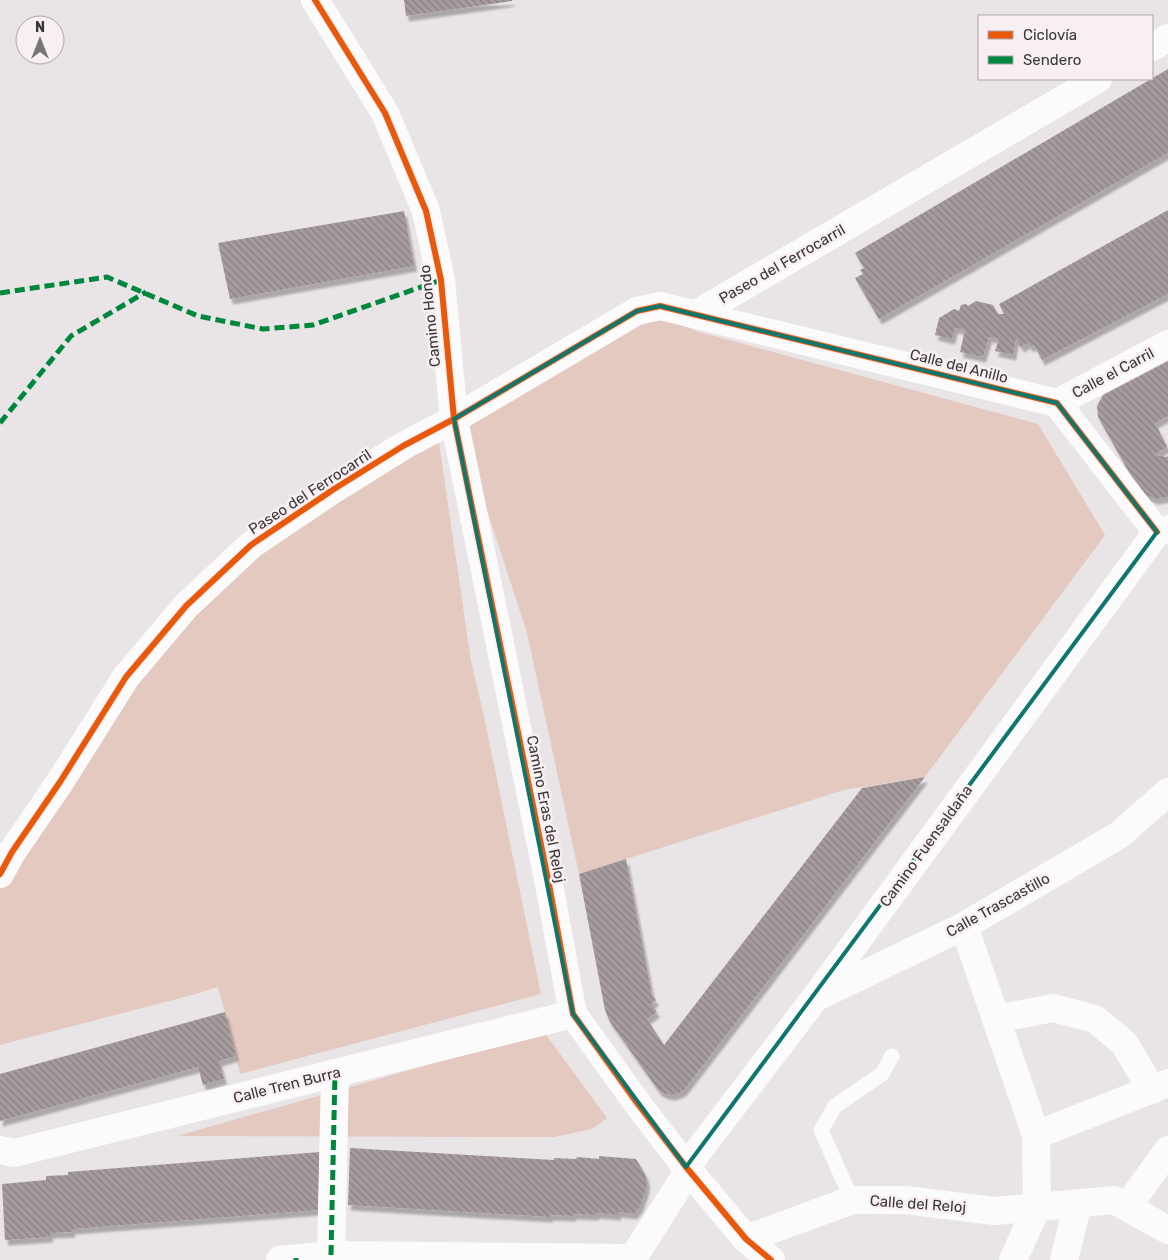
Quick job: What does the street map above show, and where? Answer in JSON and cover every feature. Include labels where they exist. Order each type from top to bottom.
[{"type":"street","name":"Camino Hondo","points":[[315,0],[385,114],[426,211],[441,280],[454,419]]},
{"type":"street","points":[[1153,46],[1168,38]]},
{"type":"street","name":"Paseo del Ferrocarril","points":[[0,874],[12,852],[60,782],[126,677],[186,606],[251,545],[334,489],[403,446],[454,419],[637,312],[660,306],[696,314],[1096,80]]},
{"type":"street","name":"Calle del Anillo","points":[[696,314],[1057,403]]},
{"type":"street","name":"Calle el Carril","points":[[1057,403],[1168,344]]},
{"type":"street","points":[[1057,403],[1162,530]]},
{"type":"street","name":"Camino Eras del Reloj","points":[[454,419],[548,879],[573,1014],[636,1103],[687,1169],[746,1239],[771,1260]]},
{"type":"street","name":"Camino Fuensaldaña","points":[[634,1259],[687,1169],[1162,530]]},
{"type":"street","name":"Calle Trascastillo","points":[[815,998],[964,926],[1119,835],[1168,792]]},
{"type":"street","points":[[964,926],[1036,1135],[1037,1207],[1013,1260]]},
{"type":"street","points":[[996,1019],[1053,1008],[1095,1020],[1124,1043],[1160,1086],[1036,1135]]},
{"type":"street","name":"Calle Tren Burra","points":[[0,1150],[14,1153],[573,1014]]},
{"type":"street","points":[[331,1255],[335,1073]]},
{"type":"street","points":[[1127,1207],[1168,1150]]},
{"type":"street","name":"Calle del Reloj","points":[[746,1239],[852,1200],[905,1200],[996,1211],[1114,1200],[1168,1230]]},
{"type":"street","points":[[1064,1260],[1078,1203]]},
{"type":"street","points":[[291,1259],[331,1255],[634,1259]]},
{"type":"lane","points":[[852,1200],[821,1130],[835,1106],[882,1074],[892,1056]]},
{"type":"highlighted area","points":[[660,306],[1057,403],[1157,532],[686,1167],[573,1014],[454,419],[637,311]]},
{"type":"shaded area","points":[[649,311],[696,331],[1038,424],[1105,535],[925,777],[844,790],[579,874],[527,633],[461,430]]},
{"type":"shaded area","points":[[439,443],[471,661],[541,994],[240,1074],[218,987],[0,1045],[0,886],[131,679],[255,549],[407,451]]},
{"type":"shaded area","points":[[544,1032],[607,1118],[592,1129],[554,1137],[177,1136]]},
{"type":"building","points":[[404,0],[512,0],[512,1],[406,16]]},
{"type":"building","points":[[1168,69],[1168,153],[879,319],[855,278],[863,274],[860,270],[864,268],[855,253],[1149,80],[1153,80],[1153,78]]},
{"type":"building","points":[[1168,210],[1168,294],[1042,360],[1034,345],[1030,347],[1028,343],[1021,347],[1016,339],[1013,355],[995,351],[999,339],[989,337],[983,357],[960,352],[965,330],[955,328],[952,339],[935,335],[939,318],[954,309],[959,311],[961,305],[966,304],[968,306],[976,301],[993,305],[998,314],[1004,314],[999,304]]},
{"type":"building","points":[[404,211],[414,266],[230,299],[218,243]]},
{"type":"building","points":[[1168,361],[1168,416],[1155,423],[1167,447],[1154,455],[1168,456],[1168,497],[1155,499],[1146,495],[1138,488],[1098,417],[1097,406],[1103,395]]},
{"type":"building","points":[[925,777],[684,1090],[672,1095],[659,1091],[610,1022],[605,1010],[579,874],[626,859],[652,996],[656,1000],[651,1004],[657,1012],[647,1019],[664,1045],[862,788]]},
{"type":"building","points":[[225,1012],[236,1056],[219,1061],[224,1079],[203,1085],[198,1067],[0,1121],[0,1074]]},
{"type":"building","points":[[350,1148],[554,1160],[554,1158],[576,1159],[577,1157],[599,1159],[599,1156],[636,1159],[645,1174],[647,1182],[640,1207],[634,1214],[618,1212],[618,1215],[596,1213],[596,1215],[573,1214],[573,1216],[550,1215],[550,1217],[348,1205]]},
{"type":"building","points":[[320,1152],[318,1210],[72,1229],[72,1232],[50,1233],[50,1237],[5,1240],[2,1184],[46,1180],[46,1176],[68,1175],[68,1172]]},
{"type":"marked path","points":[[0,293],[107,277],[198,316],[263,329],[313,325],[441,280]]},
{"type":"marked path","points":[[0,423],[71,336],[146,292]]},
{"type":"marked path","points":[[331,1255],[335,1073]]},
{"type":"cycle path","points":[[315,0],[385,113],[426,211],[441,280],[454,419],[548,879],[573,1014],[686,1167],[746,1239],[771,1260]]},
{"type":"cycle path","points":[[0,874],[12,852],[60,782],[126,677],[186,606],[251,545],[334,489],[403,446],[454,419],[637,311],[660,306],[1057,403],[1157,532]]}]
